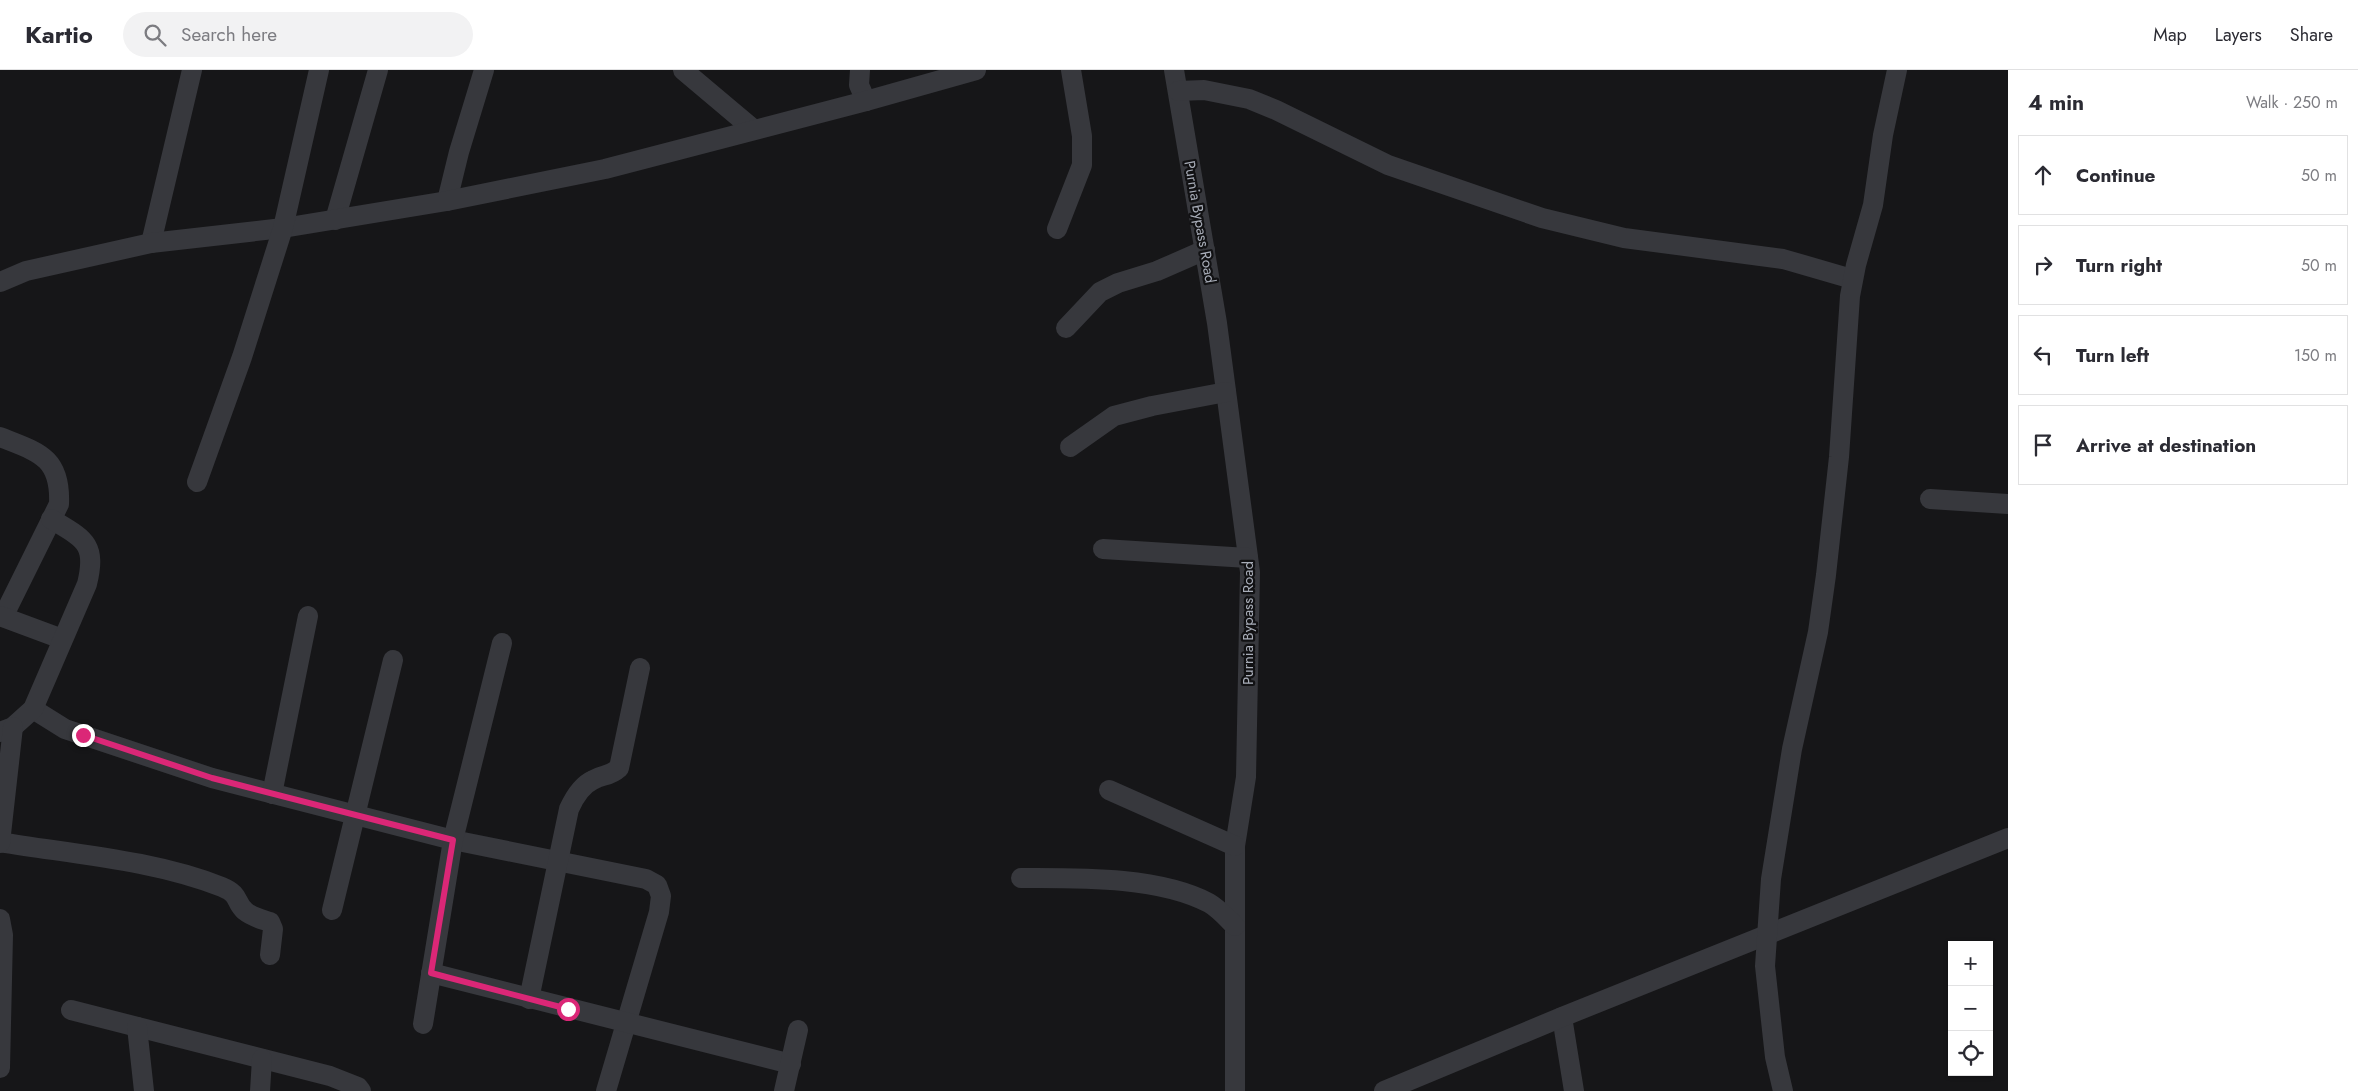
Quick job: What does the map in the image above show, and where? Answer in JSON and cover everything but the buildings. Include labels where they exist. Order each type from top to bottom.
[{"type":"street","points":[[151,243],[192,70]]},
{"type":"street","points":[[197,482],[242,357],[283,228],[319,70]]},
{"type":"street","points":[[335,220],[378,70]]},
{"type":"street","points":[[447,201],[459,152],[484,70]]},
{"type":"street","points":[[683,70],[753,129]]},
{"type":"street","points":[[860,70],[859,85],[866,101]]},
{"type":"street","points":[[0,282],[26,271],[151,243],[335,220],[447,201],[604,169],[866,101],[976,70]]},
{"type":"street","points":[[1056,229],[1082,165],[1082,136],[1071,70]]},
{"type":"street","name":"Purnia Bypass Road","points":[[1174,70],[1226,392],[1250,572],[1246,777],[1235,846],[1235,1091]]},
{"type":"street","points":[[1783,1091],[1775,1057],[1765,966],[1771,879],[1785,789],[1818,632],[1830,545],[1852,279],[1873,205],[1883,135],[1898,70]]},
{"type":"street","points":[[1178,91],[1204,90],[1249,99],[1276,110],[1388,166],[1542,218],[1624,238],[1783,259],[1852,279]]},
{"type":"street","points":[[1066,328],[1100,292],[1118,283],[1157,270],[1204,250]]},
{"type":"street","points":[[1070,447],[1114,416],[1152,406],[1226,392]]},
{"type":"street","points":[[0,437],[30,448],[52,464],[58,476],[60,490],[59,504],[2,616],[62,639]]},
{"type":"street","points":[[1930,500],[2008,504]]},
{"type":"street","points":[[52,519],[84,540],[90,551],[92,567],[87,584],[33,709],[6,730],[0,843],[156,868],[221,887],[234,893],[241,906],[250,915],[270,922],[273,929],[270,955]]},
{"type":"street","points":[[1103,549],[1248,558]]},
{"type":"street","points":[[272,794],[308,616]]},
{"type":"street","points":[[423,1024],[453,840],[502,643]]},
{"type":"street","points":[[332,910],[393,660]]},
{"type":"street","points":[[529,1000],[569,808],[575,797],[593,780],[611,775],[619,768],[640,668]]},
{"type":"street","points":[[33,709],[65,729],[212,778],[453,840],[646,879],[657,885],[661,896],[659,912],[606,1091]]},
{"type":"street","points":[[1109,790],[1235,846]]},
{"type":"street","points":[[1384,1091],[1562,1017],[1766,937],[2008,838]]},
{"type":"street","points":[[1021,878],[1094,878],[1173,890],[1210,904],[1235,926]]},
{"type":"street","points":[[0,919],[3,935],[0,1068]]},
{"type":"street","points":[[431,973],[529,1000],[626,1022],[791,1064]]},
{"type":"street","points":[[71,1010],[330,1076],[358,1087],[361,1091]]},
{"type":"street","points":[[1562,1017],[1574,1091]]},
{"type":"street","points":[[137,1027],[144,1091]]},
{"type":"street","points":[[784,1091],[798,1030]]},
{"type":"street","points":[[260,1091],[262,1059]]},
{"type":"route","points":[[83,735],[212,778],[453,840],[431,973],[568,1009]]}]
